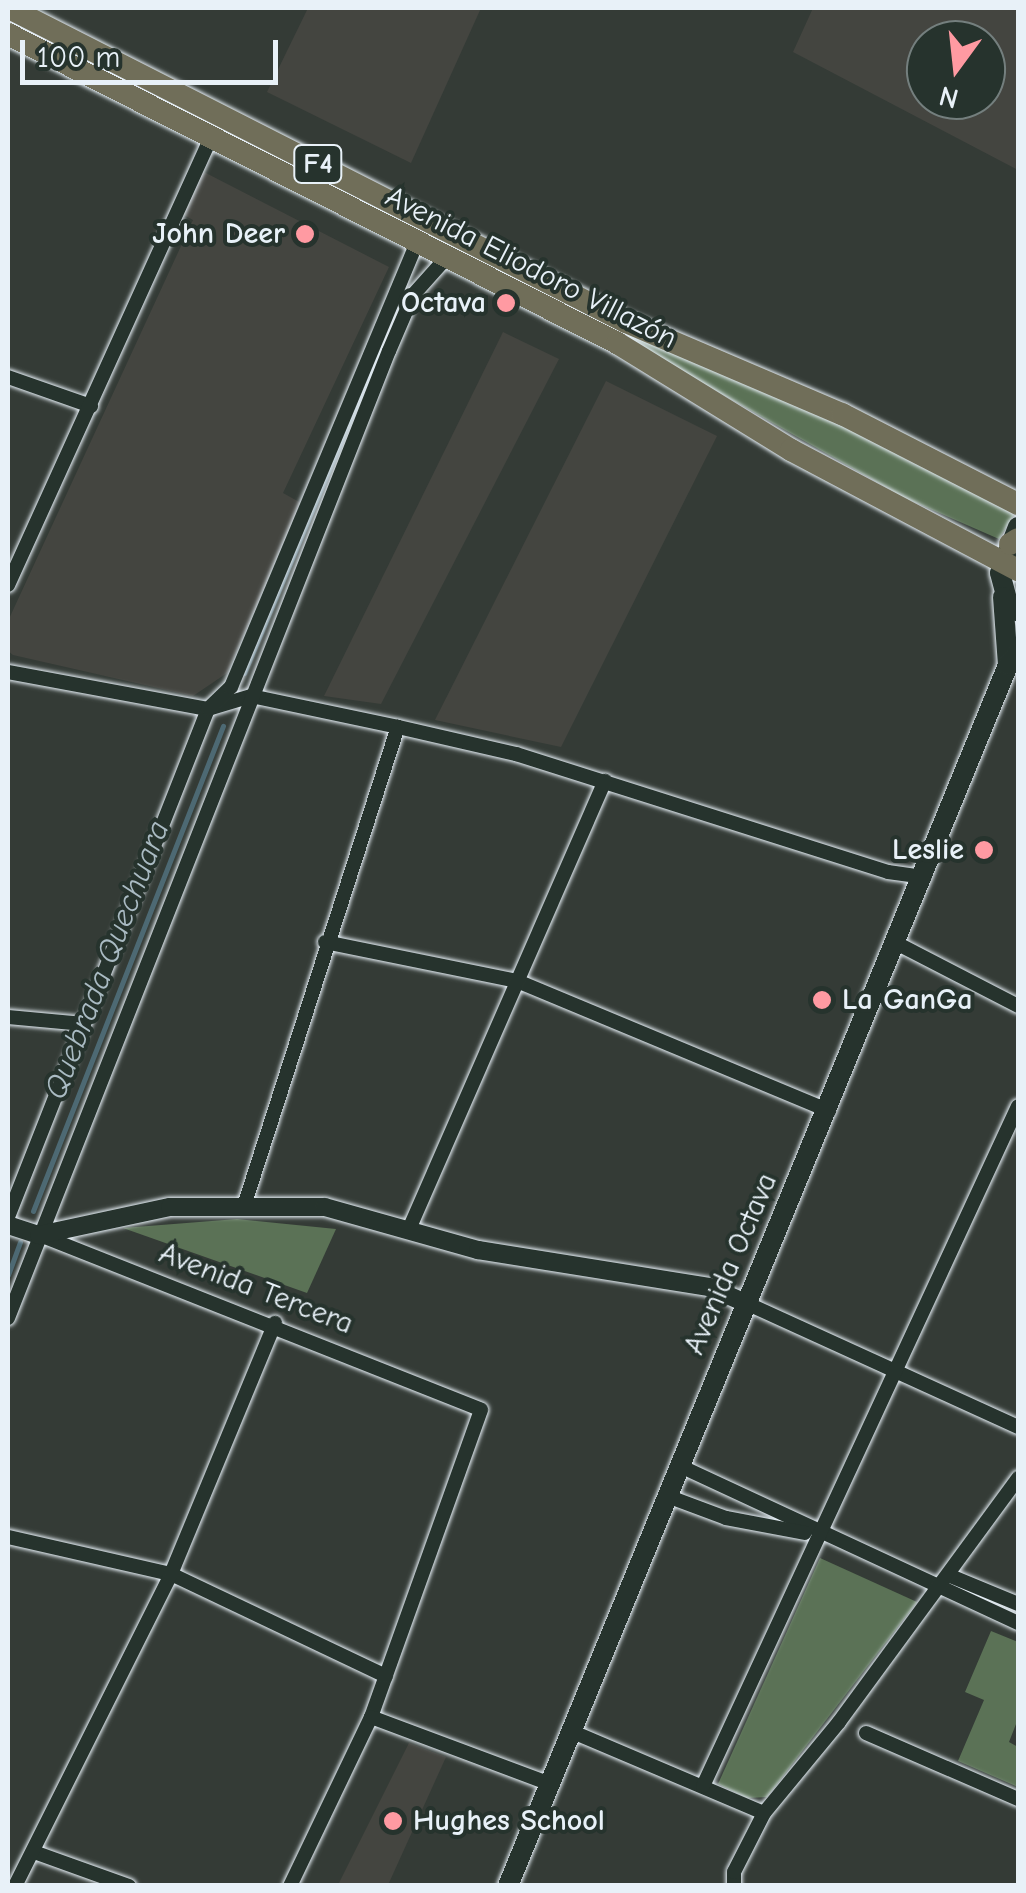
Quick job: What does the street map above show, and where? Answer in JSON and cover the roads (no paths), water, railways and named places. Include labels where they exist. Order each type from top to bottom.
[{"type":"highway","name":"Avenida Eliodoro Villazón","points":[[9,8],[626,322],[842,414],[1018,504]]},
{"type":"highway","name":"Avenida Eliodoro Villazón","points":[[8,34],[632,352],[790,450],[1014,548]]},
{"type":"main road","name":"Avenida Octava","points":[[508,1886],[1013,659],[1002,588],[1014,548]]},
{"type":"main road","points":[[1002,588],[1018,612]]},
{"type":"street","points":[[8,585],[210,137]]},
{"type":"street","points":[[8,1217],[208,709],[231,687],[417,242]]},
{"type":"street","points":[[8,1318],[251,696],[413,295],[447,257]]},
{"type":"street","points":[[8,377],[92,406]]},
{"type":"street","points":[[8,672],[208,709],[251,696],[398,727],[605,781],[888,872],[924,877]]},
{"type":"street","points":[[246,1203],[325,942],[398,727]]},
{"type":"street","points":[[410,1226],[605,781]]},
{"type":"street","points":[[325,942],[517,981],[829,1111]]},
{"type":"street","points":[[898,944],[1018,1006]]},
{"type":"street","points":[[8,1017],[84,1024]]},
{"type":"street","points":[[703,1786],[1018,1106]]},
{"type":"street","points":[[40,1235],[170,1207],[246,1203],[325,1207],[410,1226],[478,1250],[709,1287],[1018,1427]]},
{"type":"street","name":"Avenida Tercera","points":[[8,1225],[275,1323],[481,1410],[386,1676]]},
{"type":"street","points":[[15,1886],[171,1574],[275,1323]]},
{"type":"street","points":[[680,1466],[821,1536],[1018,1623]]},
{"type":"street","points":[[734,1886],[734,1872],[764,1813],[1018,1478]]},
{"type":"street","points":[[668,1496],[726,1518],[821,1536]]},
{"type":"street","points":[[8,1537],[171,1574],[386,1676],[371,1717],[290,1886]]},
{"type":"street","points":[[948,1575],[1018,1604]]},
{"type":"street","points":[[371,1717],[550,1784]]},
{"type":"street","points":[[573,1732],[764,1813]]},
{"type":"street","points":[[866,1733],[1018,1799]]},
{"type":"street","points":[[34,1852],[128,1886]]},
{"type":"waterway","name":"Quebrada Quechuara","points":[[244,673],[380,348]]},
{"type":"waterway","name":"Quebrada Quechuara","points":[[33,1211],[223,726]]},
{"type":"waterway","name":"Quebrada Quechuara","points":[[8,1275],[20,1242]]},
{"type":"place","name":"John Deer","points":[[305,234]]},
{"type":"place","name":"Octava","points":[[506,303]]},
{"type":"place","name":"Leslie","points":[[984,850]]},
{"type":"place","name":"La GanGa","points":[[822,1000]]},
{"type":"place","name":"Hughes School","points":[[393,1821]]}]
